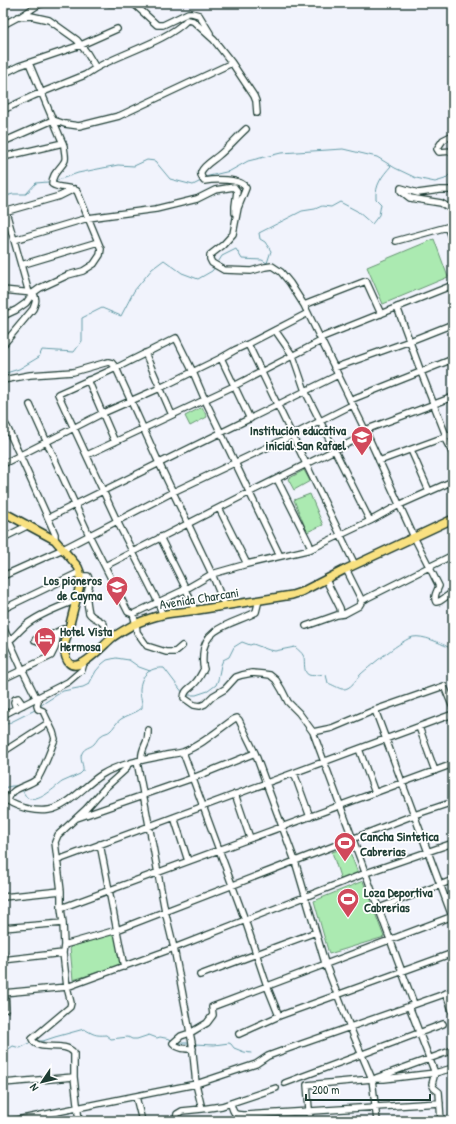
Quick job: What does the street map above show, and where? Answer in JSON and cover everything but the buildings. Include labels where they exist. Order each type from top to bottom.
[{"type":"main road","points":[[3,512],[55,540],[78,567],[80,574],[80,585],[64,647],[68,662],[74,665],[84,662]]},
{"type":"main road","name":"Avenida Charcani","points":[[84,662],[112,638],[136,624],[162,614],[194,611],[292,595],[301,592],[453,518]]},
{"type":"street","points":[[3,25],[44,3]]},
{"type":"street","points":[[110,3],[120,3]]},
{"type":"street","points":[[133,3],[157,25],[163,25],[188,13],[199,15],[214,40],[232,63],[254,96],[257,113]]},
{"type":"street","points":[[18,17],[31,16],[49,20],[77,40],[96,68]]},
{"type":"street","points":[[3,110],[41,92],[85,75],[96,68],[161,38],[187,20],[193,21],[214,40]]},
{"type":"street","points":[[3,74],[29,63],[81,45],[117,29]]},
{"type":"street","points":[[3,314],[16,310],[26,303],[31,293],[40,288],[68,275],[83,271],[94,264],[100,255],[101,249],[77,191],[74,189],[54,186],[52,182],[65,160],[64,146],[29,63]]},
{"type":"street","points":[[3,142],[53,120],[79,126],[119,116],[232,63]]},
{"type":"street","points":[[246,129],[201,172],[202,179],[240,182],[246,188],[238,208],[233,234],[223,245],[210,255],[210,259],[212,263],[224,270],[250,271],[272,266],[281,272],[290,283],[304,305],[321,339],[414,537],[439,586],[434,599],[436,602],[440,601],[453,592]]},
{"type":"street","points":[[453,135],[443,140],[437,149],[440,152],[453,151]]},
{"type":"street","points":[[3,157],[63,143]]},
{"type":"street","points":[[14,240],[88,218],[156,209],[197,199],[215,190],[234,187],[237,191],[235,206],[236,220]]},
{"type":"street","points":[[453,190],[418,193],[401,188],[401,191],[410,198],[441,203],[453,210]]},
{"type":"street","points":[[3,345],[36,303],[36,299],[31,293],[21,265],[5,212],[60,196],[74,189]]},
{"type":"street","points":[[396,240],[446,227],[453,242]]},
{"type":"street","points":[[21,265],[98,242]]},
{"type":"street","points":[[304,305],[366,281],[381,314]]},
{"type":"street","points":[[87,455],[234,386],[293,356],[321,339],[453,286]]},
{"type":"street","points":[[3,290],[31,293]]},
{"type":"street","points":[[398,307],[445,433],[446,442],[451,448],[453,454]]},
{"type":"street","points":[[3,464],[103,413],[193,372],[308,313]]},
{"type":"street","points":[[334,368],[453,324]]},
{"type":"street","points":[[275,330],[293,356],[305,391],[370,521]]},
{"type":"street","points":[[162,614],[158,602],[117,521],[58,394],[116,368],[176,338],[280,556]]},
{"type":"street","points":[[248,344],[355,565]]},
{"type":"street","points":[[146,353],[172,415]]},
{"type":"street","points":[[221,358],[250,419]]},
{"type":"street","points":[[3,576],[63,549],[173,492],[321,421],[351,403],[453,359]]},
{"type":"street","points":[[3,380],[30,375],[73,372],[108,362],[112,363],[116,368],[130,401],[212,574],[225,606]]},
{"type":"street","points":[[48,518],[338,375]]},
{"type":"street","points":[[88,380],[115,442]]},
{"type":"street","points":[[105,566],[335,450],[366,432],[453,397]]},
{"type":"street","points":[[30,405],[89,535],[128,612],[133,614],[137,632],[147,646],[166,652],[175,652],[182,646]]},
{"type":"street","points":[[3,421],[20,455],[55,534],[55,540]]},
{"type":"street","points":[[379,462],[453,434]]},
{"type":"street","points":[[411,450],[429,491]]},
{"type":"street","points":[[277,479],[309,543],[310,549]]},
{"type":"street","points":[[133,614],[186,589],[212,574],[310,549],[370,521],[399,505],[453,481]]},
{"type":"street","points":[[219,508],[247,564]]},
{"type":"street","points":[[3,538],[29,525]]},
{"type":"street","points":[[160,538],[186,589],[194,611]]},
{"type":"street","points":[[306,626],[342,614],[359,606],[362,601],[367,598],[453,555]]},
{"type":"street","points":[[346,569],[362,601]]},
{"type":"street","points":[[3,609],[80,574],[88,576],[89,580],[87,595],[89,614],[102,622],[104,625]]},
{"type":"street","points":[[326,580],[342,614]]},
{"type":"street","points":[[79,590],[87,595]]},
{"type":"street","points":[[3,645],[10,641],[25,625],[35,618],[76,600]]},
{"type":"street","points":[[259,600],[256,612],[220,628],[210,635],[205,644],[204,669],[196,682],[186,691],[184,698],[194,705],[200,706],[225,689],[236,677],[252,673],[263,674],[276,680],[288,702],[299,713],[313,732],[402,972],[419,1032],[435,1073],[432,1084],[439,1092],[441,1121]]},
{"type":"street","points":[[3,627],[38,701],[37,706],[43,711],[55,739],[37,780],[12,791],[8,801],[13,804],[21,807],[48,810],[59,807],[102,774],[112,769],[140,760],[183,752],[209,738],[236,718],[238,720],[255,753],[295,861],[325,963],[372,1079],[377,1121]]},
{"type":"street","points":[[35,640],[41,642],[64,629],[69,628]]},
{"type":"street","points":[[3,679],[52,656],[58,632]]},
{"type":"street","points":[[3,715],[68,682],[82,670],[84,662]]},
{"type":"street","points":[[313,732],[332,728],[375,710],[444,686],[450,693],[453,708]]},
{"type":"street","points":[[16,708],[14,702],[15,699],[18,698],[23,705]]},
{"type":"street","points":[[193,1049],[185,1049],[176,1046],[173,1043],[181,1036],[190,1034],[207,1023],[212,1015],[212,1007],[325,963],[453,917],[375,710]]},
{"type":"street","points":[[58,860],[453,714]]},
{"type":"street","points":[[3,752],[48,722]]},
{"type":"street","points":[[419,727],[435,771]]},
{"type":"street","points":[[148,730],[147,740],[140,760],[144,795],[165,911],[174,948],[193,1049],[196,1084],[202,1109]]},
{"type":"street","points":[[359,749],[375,792]]},
{"type":"street","points":[[183,752],[245,920],[278,1016]]},
{"type":"street","points":[[74,819],[193,778],[255,753]]},
{"type":"street","points":[[79,1121],[74,1077],[74,1053],[69,1048],[41,1046],[36,1044],[32,1039],[70,1007],[71,1003],[67,987],[63,953],[64,945],[61,891],[55,842],[58,835],[126,769],[128,764]]},
{"type":"street","points":[[61,908],[453,764]]},
{"type":"street","points":[[294,773],[310,816]]},
{"type":"street","points":[[235,794],[250,838]]},
{"type":"street","points":[[64,945],[117,930],[414,815],[453,802]]},
{"type":"street","points":[[174,817],[188,861]]},
{"type":"street","points":[[4,993],[67,987],[174,948],[366,873],[453,843]]},
{"type":"street","points":[[100,844],[124,967]]},
{"type":"street","points":[[379,908],[453,880]]},
{"type":"street","points":[[3,897],[61,891]]},
{"type":"street","points":[[3,928],[63,923]]},
{"type":"street","points":[[200,975],[316,932]]},
{"type":"street","points":[[3,952],[6,1009]]},
{"type":"street","points":[[3,960],[63,953]]},
{"type":"street","points":[[239,1034],[278,1016],[453,953]]},
{"type":"street","points":[[12,1121],[196,1084],[256,1064],[268,1056],[453,991]]},
{"type":"street","points":[[446,993],[453,1013]]},
{"type":"street","points":[[284,1083],[443,1024]]},
{"type":"street","points":[[372,1079],[453,1050]]},
{"type":"street","points":[[310,1121],[307,1085],[384,1079],[435,1073],[453,1068]]},
{"type":"street","points":[[3,1083],[74,1077]]},
{"type":"street","points":[[177,1121],[177,1114],[182,1111],[202,1109],[231,1103],[276,1088]]},
{"type":"street","points":[[136,1097],[142,1121]]},
{"type":"street","points":[[231,1103],[234,1114],[263,1115],[440,1103]]},
{"type":"green space","points":[[434,239],[448,277],[383,304],[367,267]]},
{"type":"green space","points":[[202,407],[207,417],[190,426],[185,416]]},
{"type":"green space","points":[[304,470],[310,481],[294,490],[288,479]]},
{"type":"green space","points":[[310,494],[323,525],[307,532],[294,500]]},
{"type":"green space","name":"Cancha Sintetica Cabrerias","points":[[348,847],[358,873],[341,880],[332,852]]},
{"type":"green space","name":"Loza Deportiva Cabrerias","points":[[363,881],[384,937],[329,954],[314,901]]},
{"type":"green space","points":[[115,933],[121,964],[119,966],[73,980],[70,947]]},
{"type":"waterway","points":[[205,177],[230,171],[248,161],[281,153],[343,149],[377,157],[416,178],[435,182],[445,179],[453,171]]},
{"type":"waterway","points":[[55,181],[78,173],[118,165],[134,166],[147,160],[155,161],[170,179],[193,185],[201,181]]},
{"type":"waterway","points":[[217,264],[222,256],[236,249],[242,259],[262,260],[267,263],[271,251],[265,242],[260,239],[259,233],[302,211],[315,209],[322,206],[331,207],[340,202],[357,211],[372,224],[379,215],[381,204],[376,199],[378,185],[382,177],[391,166]]},
{"type":"waterway","points":[[3,197],[13,194],[26,194],[36,183],[48,182]]},
{"type":"waterway","points":[[3,374],[19,369],[39,357],[42,350],[74,352],[82,341],[82,318],[102,308],[121,316],[134,291],[152,269],[164,260],[182,273],[198,279],[212,271],[215,267]]},
{"type":"waterway","points":[[188,695],[196,695],[208,691],[216,685],[223,660],[229,657],[234,647],[242,642],[275,651],[295,647],[304,657],[305,670],[307,674],[326,675],[328,683],[342,689],[351,686],[361,674],[379,659],[402,642],[413,637],[426,638],[448,647],[453,647]]},
{"type":"waterway","points":[[39,707],[63,691],[83,687],[89,684],[96,671],[107,660],[116,658],[129,660],[139,667],[150,671]]},
{"type":"waterway","points":[[22,790],[30,799],[38,798],[47,794],[62,782],[80,774],[83,771],[81,758],[83,751],[94,744],[101,736],[110,731],[119,720],[142,708],[140,686],[144,677],[150,671],[164,668],[183,693]]},
{"type":"waterway","points":[[3,726],[37,709]]},
{"type":"waterway","points":[[3,788],[18,786]]},
{"type":"waterway","points":[[37,1041],[43,1041],[84,1029],[94,1034],[106,1035],[111,1039],[128,1037],[137,1039],[149,1035],[157,1038],[160,1037],[170,1039],[172,1041]]},
{"type":"waterway","points":[[3,1053],[13,1046],[20,1048],[32,1042]]},
{"type":"waterway","points":[[176,1043],[189,1043]]},
{"type":"waterway","points":[[194,1044],[214,1045],[229,1043],[234,1048],[251,1053]]},
{"type":"waterway","points":[[179,1119],[184,1118],[187,1121]]},
{"type":"place","name":"Institución educativa inicial San Rafael","points":[[362,456]]},
{"type":"place","name":"Los pioneros de Cayma","points":[[117,606]]},
{"type":"place","name":"Hotel Vista Hermosa","points":[[45,658]]},
{"type":"place","name":"Cancha Sintetica Cabrerias","points":[[345,862]]},
{"type":"place","name":"Loza Deportiva Cabrerias","points":[[348,918]]}]
